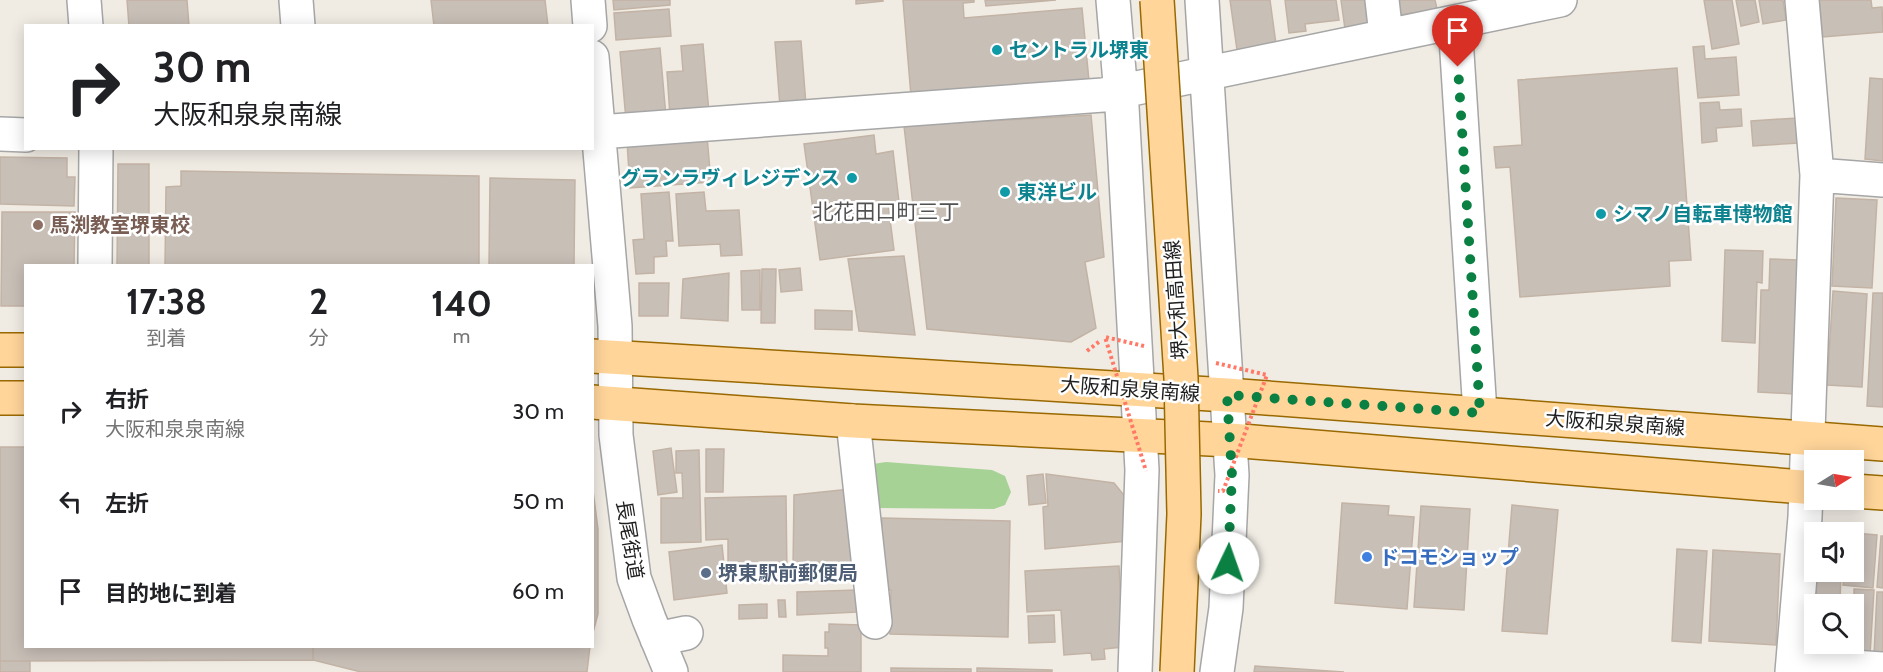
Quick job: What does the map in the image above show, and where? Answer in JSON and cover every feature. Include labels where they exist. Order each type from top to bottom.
[{"type":"main road","name":"堺大和高田線","points":[[1157,0],[1181,378],[1184,514],[1177,672]]},
{"type":"main road","points":[[0,350],[24,350]]},
{"type":"main road","name":"大阪和泉泉南線","points":[[604,356],[1227,395],[1883,444]]},
{"type":"main road","points":[[0,398],[24,398]]},
{"type":"main road","points":[[604,402],[853,420],[1230,440],[1804,487]]},
{"type":"main road","points":[[1864,492],[1883,493]]},
{"type":"street","points":[[84,0],[86,24]]},
{"type":"street","points":[[296,0],[298,24]]},
{"type":"street","points":[[588,0],[590,24]]},
{"type":"street","points":[[1113,0],[1142,470],[1136,672]]},
{"type":"street","points":[[1202,0],[1232,475],[1226,608],[1217,672]]},
{"type":"street","points":[[1382,0],[1386,35]]},
{"type":"street","points":[[596,133],[1103,95],[1560,0]]},
{"type":"street","points":[[1802,0],[1817,175],[1809,450]]},
{"type":"street","points":[[1455,22],[1480,413]]},
{"type":"street","name":"長尾街道","points":[[594,95],[615,326],[604,356],[604,402],[616,435],[634,578],[671,636],[671,672]]},
{"type":"street","points":[[0,134],[24,135]]},
{"type":"street","points":[[95,264],[96,150]]},
{"type":"street","points":[[1817,175],[1883,180]]},
{"type":"street","points":[[853,420],[875,622]]},
{"type":"street","points":[[1809,510],[1792,667],[1883,669]]},
{"type":"green space","points":[[886,462],[992,470],[1005,476],[1011,492],[1005,505],[994,509],[878,508],[873,464]]},
{"type":"building","points":[[127,0],[187,0],[189,24],[129,24]]},
{"type":"building","points":[[431,0],[545,0],[548,24],[434,24]]},
{"type":"building","points":[[613,0],[670,0],[670,5],[614,10]]},
{"type":"building","points":[[856,0],[883,0],[883,1],[856,4]]},
{"type":"building","name":"セントラル堺東","points":[[903,0],[974,0],[974,2],[963,3],[964,18],[1082,8],[1089,81],[911,96]]},
{"type":"building","points":[[985,0],[1056,0],[986,6]]},
{"type":"building","points":[[1230,0],[1270,0],[1276,44],[1237,50]]},
{"type":"building","points":[[1285,0],[1336,0],[1339,20],[1305,24],[1306,31],[1289,33]]},
{"type":"building","points":[[1341,0],[1370,0],[1372,17],[1366,27],[1345,29]]},
{"type":"building","points":[[1398,0],[1435,0],[1437,9],[1400,15]]},
{"type":"building","points":[[1704,0],[1732,0],[1739,44],[1712,49]]},
{"type":"building","points":[[1736,0],[1755,0],[1759,22],[1741,26]]},
{"type":"building","points":[[1759,0],[1783,0],[1786,20],[1763,24]]},
{"type":"building","points":[[1819,0],[1871,0],[1872,8],[1882,7],[1883,32],[1823,37]]},
{"type":"building","points":[[669,9],[671,36],[616,40],[614,13]]},
{"type":"building","points":[[801,41],[806,105],[780,107],[775,42]]},
{"type":"building","points":[[703,44],[709,113],[670,116],[667,72],[683,71],[681,46]]},
{"type":"building","points":[[1704,46],[1705,59],[1736,57],[1739,95],[1698,98],[1693,47]]},
{"type":"building","points":[[660,48],[666,117],[626,120],[620,52]]},
{"type":"building","name":"シマノ自転車博物館","points":[[1677,68],[1691,260],[1669,261],[1670,286],[1520,297],[1510,167],[1496,168],[1494,147],[1522,145],[1518,80]]},
{"type":"building","points":[[1870,78],[1883,79],[1883,161],[1865,159]]},
{"type":"building","points":[[1719,102],[1720,110],[1741,109],[1742,126],[1716,128],[1717,141],[1702,143],[1700,103]]},
{"type":"building","name":"東洋ビル","points":[[1091,115],[1104,257],[1085,262],[1096,328],[1071,342],[927,329],[904,126]]},
{"type":"building","points":[[1797,118],[1799,143],[1753,146],[1751,121]]},
{"type":"building","name":"グランラヴィレジデンス","points":[[874,135],[876,154],[893,151],[899,202],[888,204],[894,250],[820,260],[804,144]]},
{"type":"building","points":[[707,136],[711,182],[630,188],[627,142]]},
{"type":"building","points":[[0,157],[67,158],[67,177],[75,177],[74,206],[0,204]]},
{"type":"building","points":[[118,164],[149,164],[149,264],[117,264]]},
{"type":"building","points":[[181,171],[479,176],[479,264],[165,264],[166,187],[181,186]]},
{"type":"building","points":[[490,178],[575,180],[574,264],[489,264]]},
{"type":"building","points":[[669,192],[673,241],[666,241],[667,256],[654,257],[654,273],[636,274],[633,240],[644,239],[641,194]]},
{"type":"building","points":[[704,192],[706,211],[739,210],[742,255],[721,256],[720,244],[679,246],[676,194]]},
{"type":"building","points":[[1836,198],[1877,200],[1872,288],[1832,286]]},
{"type":"building","points":[[2,212],[75,212],[74,264],[24,264],[24,306],[1,306]]},
{"type":"building","points":[[1725,250],[1763,251],[1762,283],[1757,282],[1755,343],[1722,341]]},
{"type":"building","points":[[904,256],[915,335],[859,331],[848,259]]},
{"type":"building","points":[[1770,259],[1798,260],[1794,394],[1758,392],[1761,290],[1769,290]]},
{"type":"building","points":[[800,268],[802,290],[781,292],[779,270]]},
{"type":"building","points":[[762,269],[776,269],[775,323],[761,323]]},
{"type":"building","points":[[760,270],[760,310],[742,310],[741,271]]},
{"type":"building","points":[[729,273],[728,321],[681,318],[683,279]]},
{"type":"building","points":[[639,283],[669,283],[668,316],[639,316]]},
{"type":"building","points":[[1833,291],[1867,294],[1862,387],[1827,385]]},
{"type":"building","points":[[1873,293],[1883,293],[1883,407],[1867,406]]},
{"type":"building","points":[[815,310],[852,311],[852,330],[815,329]]},
{"type":"building","points":[[0,447],[24,447],[24,648],[313,648],[313,660],[0,661]]},
{"type":"building","points":[[671,448],[677,492],[658,495],[653,451]]},
{"type":"building","points":[[706,449],[724,449],[723,492],[706,492]]},
{"type":"building","points":[[699,450],[701,542],[661,543],[661,498],[683,498],[682,473],[676,473],[676,451]]},
{"type":"building","points":[[1043,474],[1046,503],[1029,505],[1027,476]]},
{"type":"building","points":[[1046,474],[1114,483],[1127,499],[1127,541],[1045,549],[1043,507],[1048,506]]},
{"type":"building","points":[[850,489],[859,569],[793,569],[794,495]]},
{"type":"building","points":[[786,496],[787,576],[769,576],[769,566],[751,566],[751,576],[728,577],[728,539],[706,540],[705,498]]},
{"type":"building","points":[[594,498],[598,529],[598,614],[594,629]]},
{"type":"building","points":[[1342,503],[1389,506],[1388,515],[1414,517],[1407,609],[1335,603]]},
{"type":"building","points":[[1512,505],[1558,510],[1547,634],[1502,631]]},
{"type":"building","points":[[1421,506],[1470,509],[1464,610],[1414,607]]},
{"type":"building","points":[[882,518],[1010,521],[1008,637],[890,634],[891,590],[881,590]]},
{"type":"building","points":[[1864,534],[1877,535],[1873,588],[1843,585],[1843,582],[1864,582]]},
{"type":"building","points":[[1881,536],[1883,536],[1883,588],[1877,587]]},
{"type":"building","points":[[722,545],[727,593],[674,600],[669,552]]},
{"type":"building","points":[[1677,549],[1707,551],[1701,643],[1672,641]]},
{"type":"building","points":[[1713,550],[1780,554],[1776,645],[1709,641]]},
{"type":"building","points":[[1119,566],[1123,647],[1104,649],[1105,659],[1092,660],[1091,653],[1064,655],[1061,610],[1027,612],[1025,571]]},
{"type":"building","points":[[1814,582],[1841,582],[1840,594],[1814,594]]},
{"type":"building","points":[[1854,589],[1874,590],[1870,655],[1851,654],[1864,654],[1864,594],[1854,594]]},
{"type":"building","points":[[856,590],[857,612],[797,615],[797,592]]},
{"type":"building","points":[[1877,592],[1883,592],[1883,656],[1874,655]]},
{"type":"building","points":[[778,600],[785,600],[786,617],[779,617]]},
{"type":"building","points":[[767,604],[767,618],[739,619],[739,605]]},
{"type":"building","points":[[1054,615],[1055,642],[1029,643],[1028,616]]},
{"type":"building","points":[[829,624],[861,625],[861,672],[783,672],[783,655],[828,656],[828,648],[825,648],[825,632],[829,632]]},
{"type":"building","points":[[313,648],[590,648],[587,672],[361,672],[313,660]]},
{"type":"building","points":[[0,661],[30,661],[30,672],[0,672]]},
{"type":"building","points":[[1255,666],[1344,672],[1254,672]]},
{"type":"building","points":[[891,668],[971,669],[971,672],[891,672]]},
{"type":"building","points":[[977,668],[1052,670],[1052,672],[977,672]]},
{"type":"place","name":"セントラル堺東","points":[[997,50]]},
{"type":"place","name":"グランラヴィレジデンス","points":[[852,178]]},
{"type":"place","name":"東洋ビル","points":[[1005,192]]},
{"type":"place","name":"シマノ自転車博物館","points":[[1601,214]]},
{"type":"place","name":"馬渕教室堺東校","points":[[38,225]]},
{"type":"place","name":"ドコモショップ","points":[[1367,557]]},
{"type":"place","name":"堺東駅前郵便局","points":[[706,573]]},
{"type":"district","name":"北花田口町三丁","points":[[886,212]]},
{"type":"route","points":[[1228,563],[1232,475],[1227,395],[1480,413],[1458,67]]}]
